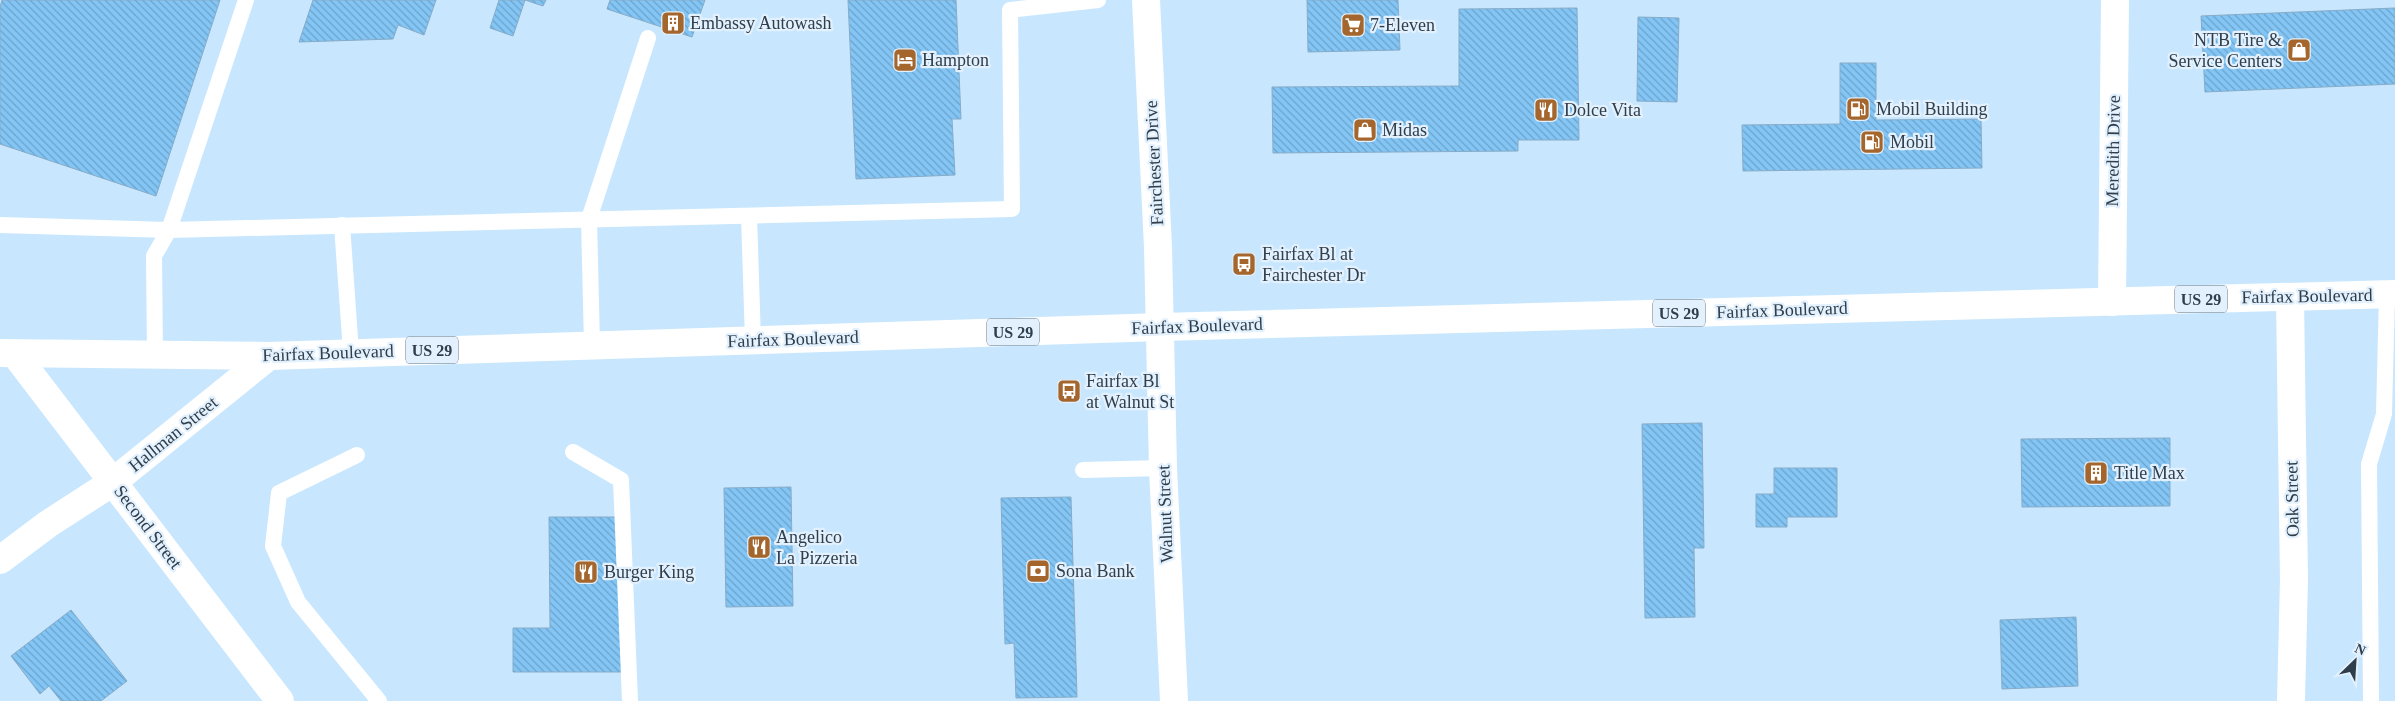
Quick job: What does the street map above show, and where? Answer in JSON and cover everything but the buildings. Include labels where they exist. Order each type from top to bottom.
[{"type":"main road","name":"Fairchester Drive","points":[[1146,0],[1161,326]]},
{"type":"main road","name":"Meredith Drive","points":[[2112,302],[2115,0]]},
{"type":"main road","name":"Fairfax Boulevard","points":[[7,354],[269,356],[1161,326],[2391,294]]},
{"type":"main road","name":"Oak Street","points":[[2290,297],[2294,578],[2291,701]]},
{"type":"main road","name":"Walnut Street","points":[[1161,326],[1163,468],[1174,701]]},
{"type":"main road","name":"Second Street","points":[[7,354],[113,482],[280,701]]},
{"type":"main road","name":"Hallman Street","points":[[0,560],[48,524],[113,482],[269,356]]},
{"type":"lane","points":[[155,355],[154,256],[170,230],[246,0]]},
{"type":"lane","points":[[0,225],[170,230],[1012,209],[1010,10],[1098,0]]},
{"type":"lane","points":[[592,345],[589,219],[648,38]]},
{"type":"lane","points":[[749,216],[753,341]]},
{"type":"lane","points":[[342,225],[351,352]]},
{"type":"lane","points":[[2372,701],[2369,464],[2390,414],[2391,294]]},
{"type":"lane","points":[[573,452],[621,480],[630,701]]},
{"type":"lane","points":[[357,455],[279,493],[273,546],[298,602],[378,701]]},
{"type":"lane","points":[[1083,470],[1163,468]]},
{"type":"place","name":"Embassy Autowash","points":[[673,23]]},
{"type":"place","name":"7-Eleven","points":[[1353,25]]},
{"type":"place","name":"NTB Tire & Service Centers","points":[[2299,50]]},
{"type":"place","name":"Hampton","points":[[905,60]]},
{"type":"place","name":"Mobil Building","points":[[1858,109]]},
{"type":"place","name":"Dolce Vita","points":[[1546,110]]},
{"type":"place","name":"Midas","points":[[1365,130]]},
{"type":"place","name":"Mobil","points":[[1872,142]]},
{"type":"place","name":"Fairfax Bl at Fairchester Dr","points":[[1244,264]]},
{"type":"place","name":"Fairfax Bl at Walnut St","points":[[1069,391]]},
{"type":"place","name":"Title Max","points":[[2096,473]]},
{"type":"place","name":"Angelico La Pizzeria","points":[[759,547]]},
{"type":"place","name":"Sona Bank","points":[[1038,571]]},
{"type":"place","name":"Burger King","points":[[586,572]]}]
